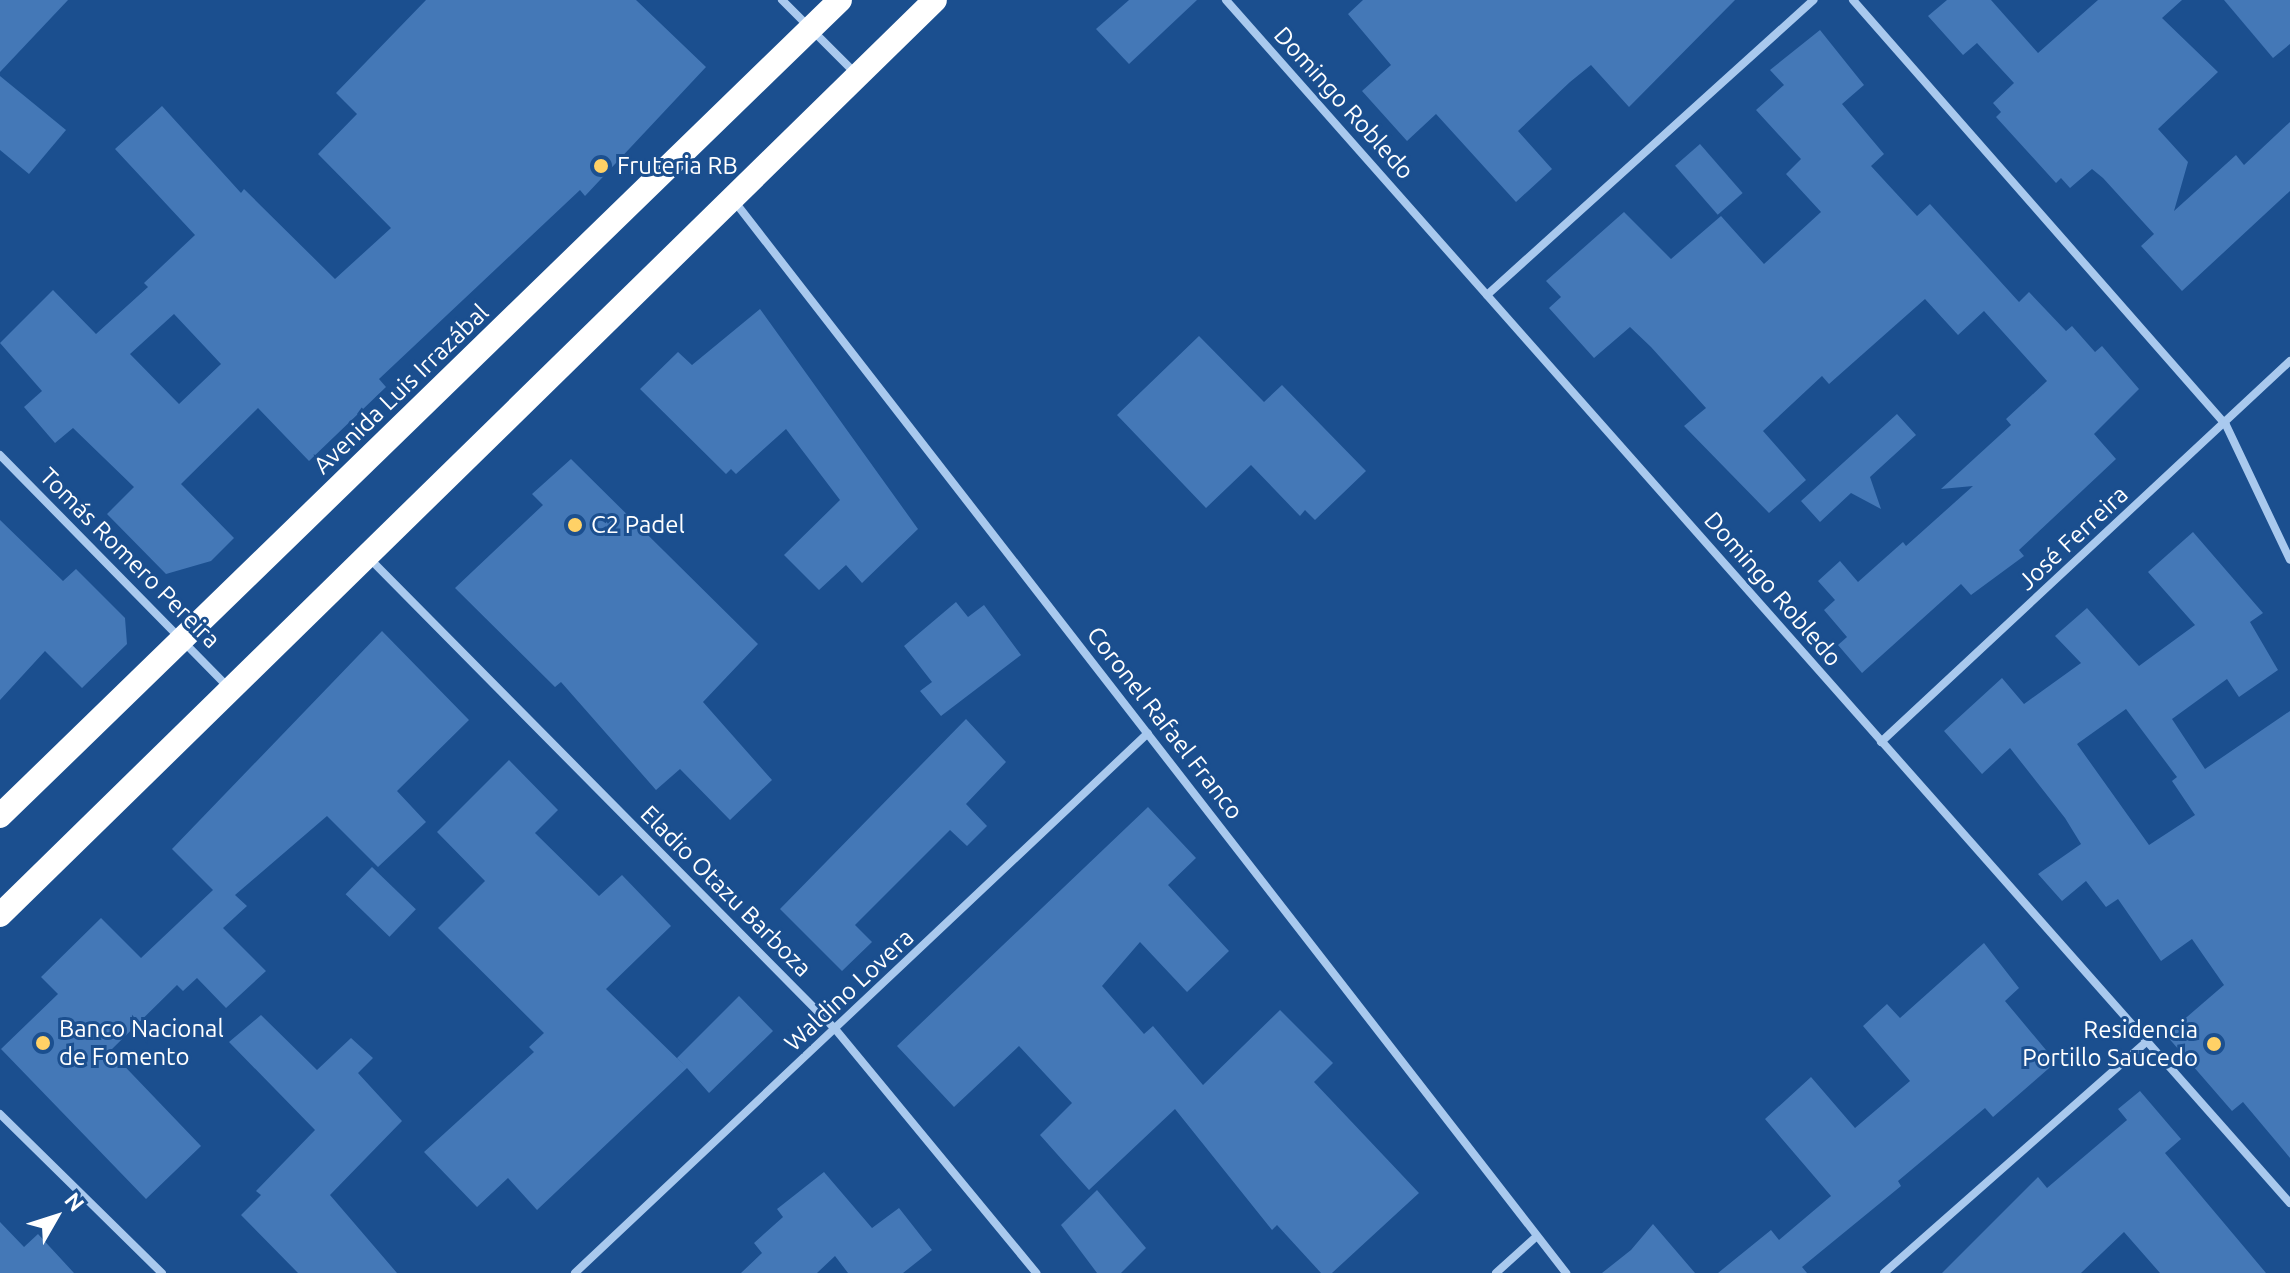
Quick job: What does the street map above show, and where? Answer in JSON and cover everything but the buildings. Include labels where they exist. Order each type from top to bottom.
[{"type":"highway","name":"Avenida Luis Irrazábal","points":[[0,816],[840,0]]},
{"type":"highway","points":[[0,915],[935,0]]},
{"type":"street","points":[[782,0],[857,76]]},
{"type":"street","name":"Domingo Robledo","points":[[1226,0],[2290,1203]]},
{"type":"street","points":[[1487,295],[1814,0]]},
{"type":"street","points":[[1853,0],[2226,425],[2290,560]]},
{"type":"street","name":"Coronel Rafael Franco","points":[[732,199],[1566,1273]]},
{"type":"street","name":"José Ferreira","points":[[1881,742],[2226,425],[2290,361]]},
{"type":"street","name":"Tomás Romero Pereira","points":[[0,455],[231,689]]},
{"type":"street","name":"Eladio Otazu Barboza","points":[[367,556],[836,1030],[1036,1273]]},
{"type":"street","name":"Waldino Lovera","points":[[575,1273],[1148,733]]},
{"type":"street","points":[[1884,1273],[2147,1041]]},
{"type":"street","points":[[0,1114],[162,1273]]},
{"type":"street","points":[[1496,1273],[1537,1236]]},
{"type":"place","name":"Fruteria RB","points":[[601,166]]},
{"type":"place","name":"C2 Padel","points":[[575,525]]},
{"type":"place","name":"Banco Nacional de Fomento","points":[[43,1043]]},
{"type":"place","name":"Residencia Portillo Saucedo","points":[[2214,1044]]}]
